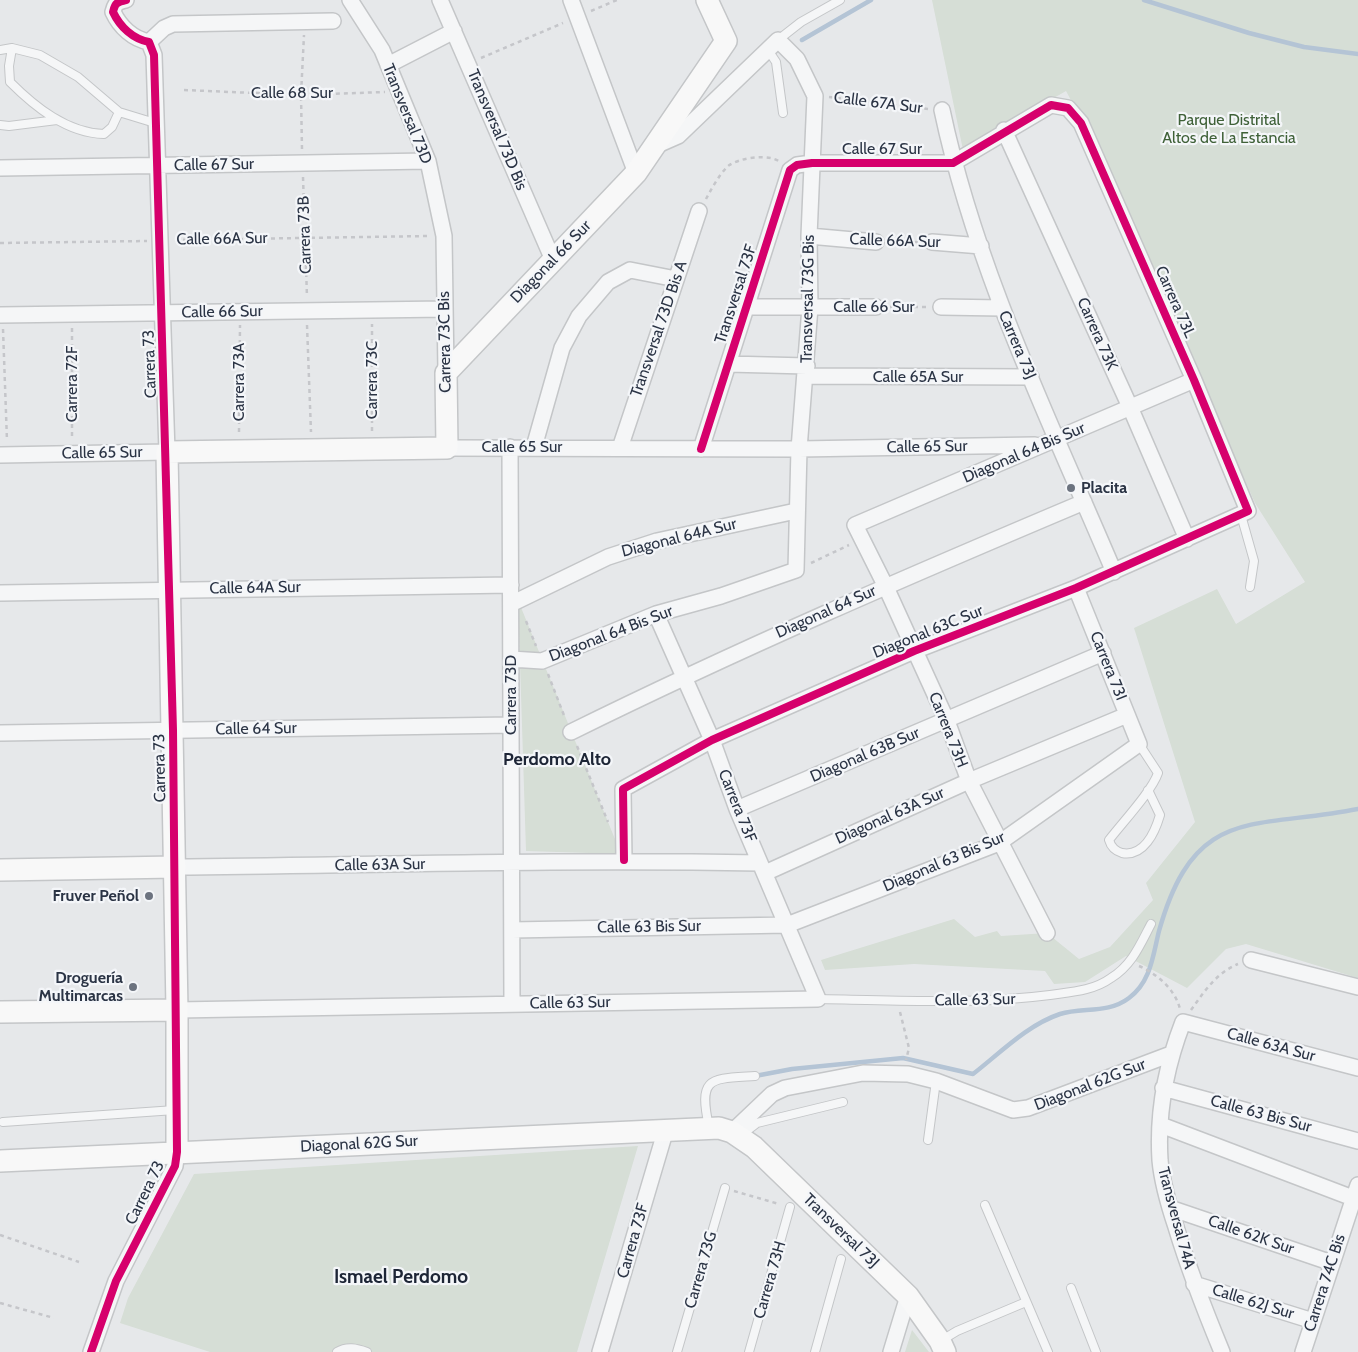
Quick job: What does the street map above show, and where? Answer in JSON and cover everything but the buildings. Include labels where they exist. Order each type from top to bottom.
[{"type":"street","points":[[126,0],[118,2],[113,12],[118,23],[140,40],[149,42],[164,28],[173,24],[333,21]]},
{"type":"street","name":"Transversal 73D","points":[[350,0],[388,65],[428,161],[444,236]]},
{"type":"street","name":"Transversal 73D Bis","points":[[440,0],[553,260]]},
{"type":"street","points":[[571,0],[579,17],[636,173]]},
{"type":"street","name":"Diagonal 66 Sur","points":[[446,373],[636,173],[726,41],[707,0]]},
{"type":"street","points":[[388,65],[454,31]]},
{"type":"street","name":"Carrera 73","points":[[91,1352],[116,1281],[175,1166],[178,1152],[178,1010],[167,452],[156,166],[154,55],[149,42]]},
{"type":"street","points":[[652,148],[678,136],[773,45]]},
{"type":"street","name":"Transversal 73G Bis","points":[[773,45],[797,59],[815,96],[809,236],[810,307],[799,449],[796,570]]},
{"type":"street","name":"Carrera 73L","points":[[1004,130],[1051,105],[1068,108],[1081,123],[1194,380],[1244,513]]},
{"type":"street","name":"Carrera 73J","points":[[942,110],[953,163],[1002,308],[1031,377],[1051,442],[1084,502],[1114,572]]},
{"type":"street","points":[[953,163],[1004,130]]},
{"type":"street","name":"Carrera 73K","points":[[1004,130],[1130,407],[1187,539]]},
{"type":"street","name":"Calle 67 Sur","points":[[0,168],[428,161]]},
{"type":"street","points":[[790,170],[797,165],[812,163]]},
{"type":"street","name":"Calle 67 Sur","points":[[812,163],[953,163]]},
{"type":"street","name":"Transversal 73F","points":[[701,449],[790,170]]},
{"type":"street","name":"Transversal 73D Bis A","points":[[620,448],[699,211]]},
{"type":"street","name":"Carrera 73C Bis","points":[[444,236],[447,448]]},
{"type":"street","name":"Calle 66A Sur","points":[[809,236],[876,242]]},
{"type":"street","name":"Calle 66A Sur","points":[[932,242],[981,246]]},
{"type":"street","points":[[534,447],[562,348],[578,316],[608,282],[630,270],[676,279]]},
{"type":"street","name":"Calle 66 Sur","points":[[746,307],[876,307]]},
{"type":"street","points":[[941,307],[1002,308]]},
{"type":"street","name":"Calle 66 Sur","points":[[1,315],[445,309]]},
{"type":"street","name":"Calle 65A Sur","points":[[728,364],[806,371],[1031,377]]},
{"type":"street","name":"Diagonal 64 Bis Sur","points":[[854,525],[1194,380]]},
{"type":"street","name":"Calle 65 Sur","points":[[4,455],[510,447],[799,449],[1051,442]]},
{"type":"street","name":"Carrera 73D","points":[[510,447],[512,1004]]},
{"type":"street","name":"Diagonal 64 Sur","points":[[571,732],[682,677],[885,585],[1084,502]]},
{"type":"street","name":"Diagonal 64A Sur","points":[[511,604],[608,556],[657,541],[796,511]]},
{"type":"street","name":"Diagonal 63C Sur","points":[[624,860],[623,789],[712,740],[914,651],[1114,572],[1244,513]]},
{"type":"street","name":"Carrera 73H","points":[[854,525],[885,585],[947,721],[968,781],[1047,933]]},
{"type":"street","name":"Diagonal 64 Bis Sur","points":[[511,659],[542,661],[656,614],[721,596],[796,570]]},
{"type":"street","name":"Calle 64A Sur","points":[[0,593],[511,585]]},
{"type":"street","name":"Carrera 73I","points":[[1076,588],[1139,744]]},
{"type":"street","name":"Carrera 73F","points":[[656,614],[682,677],[712,740],[737,809],[818,998]]},
{"type":"street","name":"Diagonal 63B Sur","points":[[737,809],[1103,653]]},
{"type":"street","name":"Diagonal 63A Sur","points":[[762,868],[1127,716]]},
{"type":"street","name":"Calle 64 Sur","points":[[0,733],[511,724]]},
{"type":"street","name":"Diagonal 63 Bis Sur","points":[[787,925],[999,843],[1139,744]]},
{"type":"street","name":"Calle 63A Sur","points":[[0,870],[512,864],[624,860],[762,868]]},
{"type":"street","name":"Calle 63 Bis Sur","points":[[512,930],[787,925]]},
{"type":"street","points":[[1251,960],[1358,987]]},
{"type":"street","name":"Calle 63 Sur","points":[[0,1012],[818,998]]},
{"type":"street","name":"Calle 63A Sur","points":[[1183,1022],[1358,1068]]},
{"type":"street","name":"Transversal 74A","points":[[1183,1022],[1171,1054],[1163,1088],[1160,1161],[1170,1208],[1194,1284],[1222,1352]]},
{"type":"street","name":"Diagonal 62G Sur","points":[[0,1161],[666,1129],[725,1131],[772,1094],[785,1088],[863,1073],[908,1074],[936,1081],[1013,1110],[1028,1108],[1171,1054]]},
{"type":"street","name":"Calle 63 Bis Sur","points":[[1163,1088],[1358,1141]]},
{"type":"street","points":[[1161,1125],[1357,1195]]},
{"type":"street","name":"Carrera 73F","points":[[600,1352],[666,1129]]},
{"type":"street","name":"Transversal 73J","points":[[725,1131],[754,1147],[908,1296],[942,1346]]},
{"type":"street","name":"Carrera 74C Bis","points":[[1303,1352],[1332,1263],[1357,1195]]},
{"type":"street","name":"Calle 62K Sur","points":[[1170,1208],[1332,1263]]},
{"type":"street","name":"Calle 62J Sur","points":[[1194,1284],[1313,1321]]},
{"type":"street","points":[[891,1352],[908,1296]]},
{"type":"lane","points":[[783,113],[773,45],[800,22],[840,0]]},
{"type":"lane","points":[[0,50],[12,48],[40,55],[78,77],[119,112],[155,123]]},
{"type":"lane","points":[[12,48],[8,66],[10,82],[30,102],[57,120],[87,134],[104,134],[112,127],[119,112]]},
{"type":"lane","points":[[0,125],[8,126],[57,120]]},
{"type":"lane","points":[[1244,513],[1254,561],[1250,587]]},
{"type":"lane","points":[[1139,744],[1158,773],[1148,790],[1109,840],[1111,847],[1119,852],[1130,854],[1136,852],[1156,830],[1160,815],[1148,790]]},
{"type":"lane","points":[[1131,962],[1151,924]]},
{"type":"lane","name":"Calle 63 Sur","points":[[818,998],[898,1000],[1018,999],[1085,990],[1110,979],[1131,962]]},
{"type":"lane","points":[[755,1076],[719,1078],[710,1082],[706,1089],[705,1100],[725,1131],[843,1102]]},
{"type":"lane","points":[[928,1140],[936,1081]]},
{"type":"lane","points":[[3,1122],[177,1110]]},
{"type":"lane","name":"Carrera 73G","points":[[677,1352],[725,1188]]},
{"type":"lane","points":[[985,1205],[1048,1352]]},
{"type":"lane","name":"Carrera 73H","points":[[749,1352],[790,1207]]},
{"type":"lane","points":[[815,1352],[841,1259]]},
{"type":"lane","points":[[1071,1288],[1096,1352]]},
{"type":"lane","points":[[942,1346],[957,1331],[1026,1302]]},
{"type":"lane","points":[[336,1352],[356,1347],[367,1352]]},
{"type":"path","points":[[468,64],[617,0]]},
{"type":"path","points":[[699,211],[714,185],[729,166],[755,156],[775,158],[790,170]]},
{"type":"path","points":[[1,315],[4,455]]},
{"type":"path","points":[[796,570],[860,539]]},
{"type":"path","points":[[1183,1022],[1206,989],[1220,975],[1235,965],[1251,960]]},
{"type":"path","points":[[1131,962],[1153,972],[1169,988],[1179,1004],[1183,1022]]},
{"type":"path","points":[[898,1000],[909,1048]]},
{"type":"path","points":[[725,1188],[790,1207]]},
{"type":"path","points":[[0,1235],[80,1262]]},
{"type":"path","points":[[0,1303],[54,1318]]},
{"type":"green space","name":"Parque Distrital Altos de La Estancia","points":[[932,0],[1358,0],[1358,978],[1246,944],[1226,949],[1187,988],[1126,956],[1085,982],[1054,984],[1045,971],[914,964],[825,970],[821,960],[954,919],[975,937],[997,931],[1001,936],[1047,933],[1079,959],[1110,947],[1153,900],[1146,883],[1195,822],[1134,628],[1217,589],[1236,624],[1305,582],[1255,503],[1098,150],[1066,91],[963,150]]},
{"type":"green space","points":[[518,600],[621,854],[526,851]]},
{"type":"green space","points":[[638,1146],[577,1352],[210,1352],[120,1323],[128,1298],[194,1174]]},
{"type":"green space","points":[[912,1330],[929,1352],[905,1352]]},
{"type":"waterway","points":[[802,40],[871,0]]},
{"type":"waterway","points":[[1144,0],[1249,33],[1304,47],[1358,54]]},
{"type":"waterway","points":[[755,1076],[792,1069],[903,1058],[973,1074],[1036,1025],[1060,1014],[1113,1006],[1121,1003],[1136,992],[1150,968],[1159,931],[1174,890],[1191,861],[1210,842],[1233,830],[1259,823],[1358,809]]},
{"type":"cycle path","points":[[91,1352],[116,1281],[175,1166],[177,1152],[173,730],[154,55],[149,42],[128,32],[119,23],[113,12],[117,3],[126,0]]},
{"type":"cycle path","points":[[624,860],[623,789],[712,740],[914,651],[1076,588],[1248,511],[1194,380],[1081,123],[1068,108],[1051,105],[953,163],[812,163],[797,165],[790,170],[701,449]]},
{"type":"place","name":"Placita","points":[[1071,488]]},
{"type":"place","name":"Fruver Peñol","points":[[149,896]]},
{"type":"place","name":"Droguería Multimarcas","points":[[133,987]]},
{"type":"district","name":"Perdomo Alto","points":[[557,760]]},
{"type":"district","name":"Ismael Perdomo","points":[[401,1277]]}]
